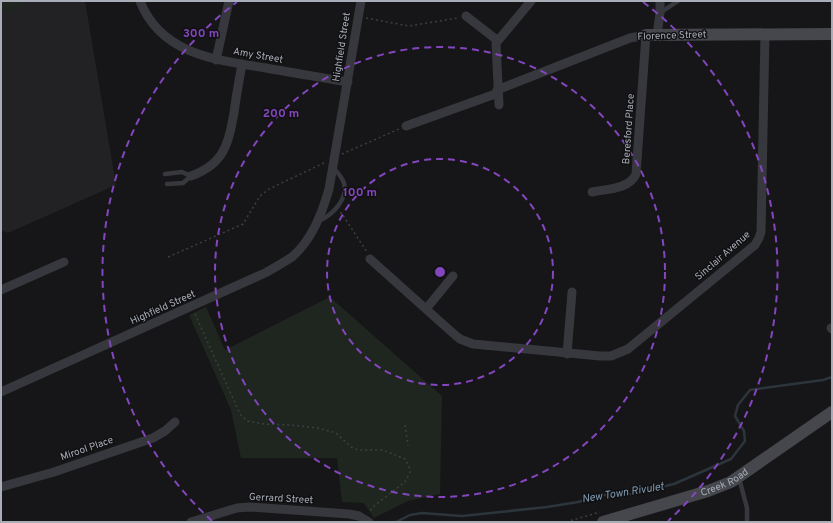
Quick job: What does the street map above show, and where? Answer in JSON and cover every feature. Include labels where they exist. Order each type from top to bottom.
[{"type":"street","name":"Amy Street","points":[[140,1],[154,23],[169,39],[190,52],[216,60],[348,82]]},
{"type":"street","points":[[216,60],[229,1]]},
{"type":"street","name":"Highfield Street","points":[[1,392],[265,273],[286,261],[298,250],[317,222],[326,201],[335,157],[361,1]]},
{"type":"street","points":[[499,105],[495,48],[497,40],[531,1]]},
{"type":"street","name":"Beresford Place","points":[[592,192],[625,184],[632,180],[636,174],[651,35],[660,13],[660,1]]},
{"type":"street","points":[[466,16],[497,40]]},
{"type":"street","name":"Sinclair Avenue","points":[[370,259],[460,339],[474,344],[606,357],[628,349],[758,242],[761,232],[765,34]]},
{"type":"street","name":"Florence Street","points":[[406,126],[498,92],[630,38],[651,35],[832,34]]},
{"type":"street","points":[[191,176],[212,166],[225,149],[230,134],[242,64]]},
{"type":"street","points":[[1,290],[64,262]]},
{"type":"street","points":[[426,309],[453,276]]},
{"type":"street","points":[[567,354],[572,292]]},
{"type":"street","name":"Creek Road","points":[[602,522],[721,487],[739,478],[832,412]]},
{"type":"street","name":"Mirool Place","points":[[1,487],[54,472],[153,438],[165,431],[175,422]]},
{"type":"street","name":"Gerrard Street","points":[[191,522],[231,510],[249,507],[349,514],[366,520]]},
{"type":"lane","points":[[660,13],[678,1]]},
{"type":"lane","name":"Highfield Street","points":[[317,222],[328,217],[335,210],[344,194],[344,184],[333,167]]},
{"type":"lane","points":[[165,174],[182,172],[191,176],[183,183],[167,184]]},
{"type":"lane","points":[[739,478],[747,508],[746,522]]},
{"type":"path","points":[[358,17],[409,26],[466,16]]},
{"type":"path","points":[[168,257],[243,224],[260,196],[269,189],[335,157],[406,126]]},
{"type":"path","points":[[344,216],[366,248],[370,259]]},
{"type":"path","points":[[191,307],[240,414],[247,421],[264,424],[318,428],[336,433],[351,447],[358,450],[383,450],[400,457],[407,462],[410,472],[405,482],[374,505],[366,520]]},
{"type":"path","points":[[405,425],[408,446]]},
{"type":"path","points":[[566,522],[592,514]]},
{"type":"shaded area","points":[[1,1],[85,1],[116,185],[8,233],[1,230]]},
{"type":"shaded area","points":[[1,1],[26,1],[8,13],[4,12],[3,8],[1,9]]},
{"type":"shaded area","points":[[330,297],[442,396],[440,494],[408,501],[374,518],[364,503],[342,502],[337,458],[241,458],[231,410],[189,315],[206,307],[225,350]]},
{"type":"waterway","name":"New Town Rivulet","points":[[396,522],[410,515],[422,513],[462,516],[547,507],[578,502],[603,495],[631,494],[674,484],[731,459],[745,441],[744,431],[735,416],[738,405],[750,390],[823,380],[832,377]]}]
